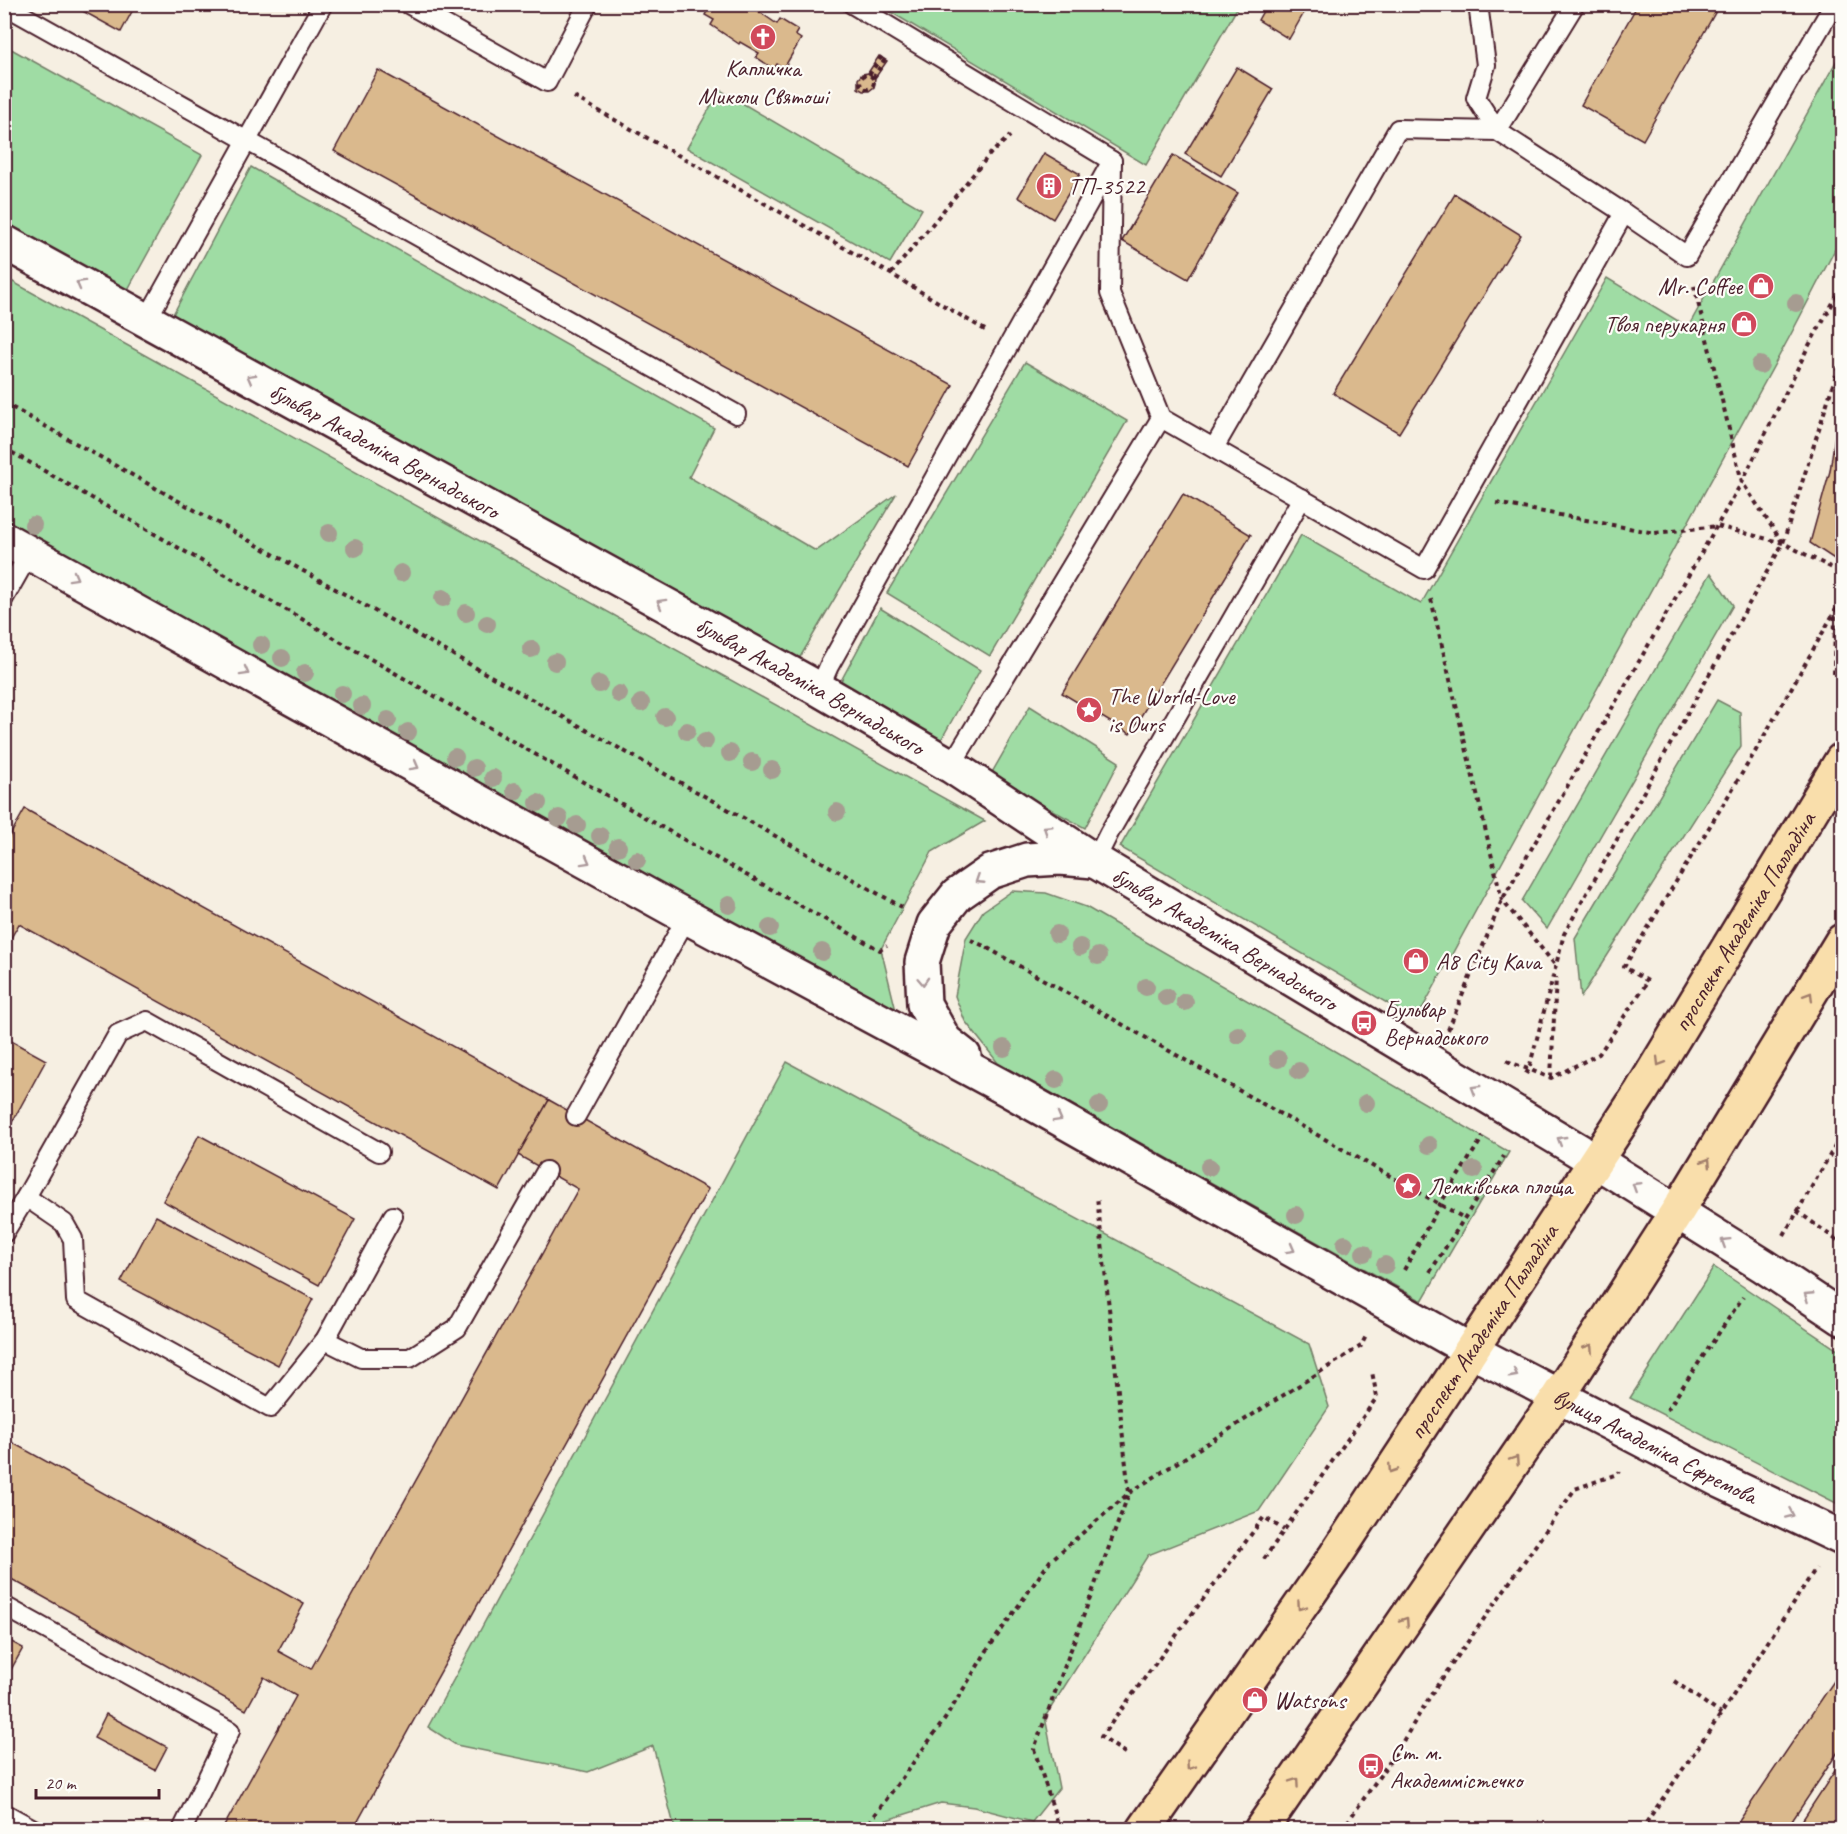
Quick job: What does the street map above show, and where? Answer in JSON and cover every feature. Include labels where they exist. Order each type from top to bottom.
[{"type":"highway","name":"проспект Академіка Палладіна","points":[[1144,1830],[1334,1558],[1596,1161],[1641,1092],[1842,760]]},
{"type":"highway","points":[[1261,1830],[1558,1397],[1677,1212],[1842,941]]},
{"type":"main road","name":"бульвар Академіка Вернадського","points":[[4,242],[819,689],[951,766],[1095,861],[1596,1161]]},
{"type":"main road","points":[[17,546],[687,917],[1007,1089],[1470,1350]]},
{"type":"main road","points":[[1007,1089],[945,1041],[924,1004],[922,962],[934,924],[957,895],[990,872],[1027,860],[1060,858],[1095,861]]},
{"type":"main road","points":[[1596,1161],[1842,1318]]},
{"type":"main road","name":"вулиця Академіка Єфремова","points":[[1470,1350],[1764,1502],[1842,1538]]},
{"type":"lane","points":[[146,321],[323,4]]},
{"type":"lane","points":[[408,4],[547,82],[588,4]]},
{"type":"lane","points":[[852,4],[1112,161]]},
{"type":"lane","points":[[1478,4],[1486,65],[1476,98],[1497,131],[1686,256],[1834,4]]},
{"type":"lane","points":[[1497,131],[1575,4]]},
{"type":"lane","points":[[4,5],[736,414]]},
{"type":"lane","points":[[1214,448],[1398,129],[1497,131]]},
{"type":"lane","points":[[819,689],[829,666],[1112,161]]},
{"type":"lane","points":[[1112,161],[1110,293],[1161,418],[1424,569],[1624,213]]},
{"type":"lane","points":[[951,766],[1161,418]]},
{"type":"lane","points":[[1095,861],[1302,498]]},
{"type":"lane","points":[[4,598],[17,546]]},
{"type":"lane","points":[[576,1116],[687,917]]},
{"type":"lane","points":[[4,1233],[118,1034],[147,1021],[379,1152]]},
{"type":"lane","points":[[325,1340],[362,1358],[410,1358],[457,1328],[546,1172]]},
{"type":"lane","points":[[26,1197],[64,1223],[72,1239],[76,1300],[270,1408],[325,1340],[393,1216]]},
{"type":"lane","points":[[4,1606],[230,1731],[182,1830]]},
{"type":"lane","points":[[4,1813],[35,1830]]},
{"type":"path","points":[[871,76],[884,58]]},
{"type":"path","points":[[547,82],[891,274],[1009,344]]},
{"type":"path","points":[[891,274],[992,153],[1035,114]]},
{"type":"path","points":[[1686,256],[1742,482],[1783,543]]},
{"type":"path","points":[[1529,1069],[1564,934],[1783,543],[1840,362],[1842,362]]},
{"type":"path","points":[[4,403],[934,924],[984,946],[1464,1218]]},
{"type":"path","points":[[4,448],[218,569],[728,866],[880,950]]},
{"type":"path","points":[[1464,497],[1655,532],[1717,526],[1783,543],[1842,573]]},
{"type":"path","points":[[1424,569],[1502,900],[1556,966],[1551,1078]]},
{"type":"path","points":[[1498,1057],[1551,1078],[1599,1054],[1648,981],[1624,967],[1755,752],[1842,601]]},
{"type":"path","points":[[1835,611],[1842,608]]},
{"type":"path","points":[[1835,611],[1834,674],[1842,660]]},
{"type":"path","points":[[1780,1241],[1842,1134]]},
{"type":"path","points":[[1386,1302],[1440,1204],[1484,1135]]},
{"type":"path","points":[[1430,1272],[1504,1156]]},
{"type":"path","points":[[1059,1830],[1034,1749],[1129,1493],[1096,1197]]},
{"type":"path","points":[[1797,1211],[1842,1244]]},
{"type":"path","points":[[1663,1416],[1748,1290]]},
{"type":"path","points":[[864,1830],[945,1719],[988,1649],[1050,1561],[1129,1493],[1361,1346]]},
{"type":"path","points":[[1264,1559],[1377,1397],[1372,1372]]},
{"type":"path","points":[[1342,1830],[1397,1751],[1434,1690],[1575,1489],[1617,1474]]},
{"type":"path","points":[[1125,1752],[1101,1737],[1264,1518],[1284,1530]]},
{"type":"path","points":[[1641,1830],[1817,1568]]},
{"type":"path","points":[[1674,1681],[1721,1714]]},
{"type":"green space","points":[[879,5],[1239,5],[1146,165]]},
{"type":"green space","points":[[4,45],[202,155],[126,293],[5,225]]},
{"type":"green space","points":[[1842,51],[1842,236],[1790,336],[1416,1020],[1120,847],[1301,535],[1421,604],[1607,278],[1688,327]]},
{"type":"green space","points":[[720,90],[922,209],[890,263],[687,148]]},
{"type":"green space","points":[[251,167],[714,428],[689,477],[816,551],[896,494],[792,671],[168,324]]},
{"type":"green space","points":[[4,277],[985,821],[932,852],[881,949],[898,1019],[5,521]]},
{"type":"green space","points":[[1025,362],[1127,421],[990,656],[887,593]]},
{"type":"green space","points":[[1711,573],[1733,605],[1547,929],[1522,901]]},
{"type":"green space","points":[[880,608],[980,670],[936,749],[835,692]]},
{"type":"green space","points":[[1717,700],[1740,712],[1741,746],[1581,997],[1575,938]]},
{"type":"green space","points":[[1030,706],[1119,762],[1085,828],[990,776]]},
{"type":"green space","points":[[1012,891],[1046,893],[1086,907],[1509,1152],[1422,1301],[998,1063],[965,1021],[955,996],[966,938],[983,911]]},
{"type":"green space","points":[[787,1062],[1309,1344],[1329,1407],[1259,1511],[1148,1555],[1045,1717],[1059,1788],[1032,1822],[974,1807],[941,1803],[858,1829],[675,1829],[653,1746],[588,1772],[456,1745],[428,1727]]},
{"type":"green space","points":[[1714,1267],[1842,1353],[1842,1506],[1630,1398]]},
{"type":"building","points":[[70,4],[136,4],[121,32]]},
{"type":"building","name":"Капличка Миколи Святоші","points":[[711,4],[748,4],[777,24],[780,19],[798,30],[795,35],[801,39],[784,68],[777,64],[774,69],[756,57],[759,53],[740,42],[739,44],[711,25],[714,20],[705,15]]},
{"type":"building","points":[[1267,4],[1309,4],[1289,39],[1258,20]]},
{"type":"building","points":[[1638,4],[1720,4],[1643,140],[1581,105]]},
{"type":"building","points":[[879,56],[887,61],[875,78],[874,87],[869,91],[863,91],[858,88],[858,79],[862,74],[868,73]]},
{"type":"building","points":[[1237,67],[1273,89],[1221,176],[1185,154]]},
{"type":"building","points":[[378,70],[953,385],[908,466],[334,151]]},
{"type":"building","name":"ТП-3522","points":[[1044,153],[1080,174],[1053,219],[1018,197]]},
{"type":"building","points":[[1173,155],[1238,193],[1188,279],[1122,241]]},
{"type":"building","points":[[1455,194],[1521,235],[1399,433],[1333,393]]},
{"type":"building","points":[[1842,384],[1842,564],[1810,543],[1830,471]]},
{"type":"building","points":[[1183,494],[1251,535],[1130,734],[1062,693]]},
{"type":"building","points":[[25,809],[549,1100],[499,1190],[19,924],[4,950],[4,846]]},
{"type":"building","points":[[4,1037],[46,1060],[10,1126],[4,1123]]},
{"type":"building","points":[[549,1100],[708,1189],[353,1830],[222,1830],[296,1696],[264,1677],[246,1710],[4,1575],[4,1438],[304,1604],[278,1651],[311,1669],[578,1189],[518,1155]]},
{"type":"building","points":[[199,1135],[355,1219],[319,1285],[163,1201]]},
{"type":"building","points":[[156,1216],[313,1299],[278,1365],[121,1282]]},
{"type":"building","points":[[4,1638],[23,1648],[4,1682]]},
{"type":"building","points":[[1836,1678],[1842,1682],[1842,1746],[1786,1830],[1733,1830]]},
{"type":"building","points":[[106,1714],[167,1747],[155,1770],[94,1738]]},
{"type":"building","points":[[1842,1760],[1842,1830],[1796,1830]]},
{"type":"place","name":"Капличка Миколи Святоші","points":[[763,37]]},
{"type":"place","name":"ТП-3522","points":[[1049,186]]},
{"type":"place","name":"Mr. Coffee","points":[[1761,286]]},
{"type":"place","name":"Твоя перукарня","points":[[1744,324]]},
{"type":"place","name":"The World-Love is Ours","points":[[1089,710]]},
{"type":"place","name":"A8 City Kava","points":[[1416,961]]},
{"type":"place","name":"Бульвар Вернадського","points":[[1364,1023]]},
{"type":"place","name":"Лемківська площа","points":[[1408,1186]]},
{"type":"place","name":"Watsons","points":[[1255,1700]]},
{"type":"place","name":"Ст. м. Академмістечко","points":[[1371,1766]]}]
